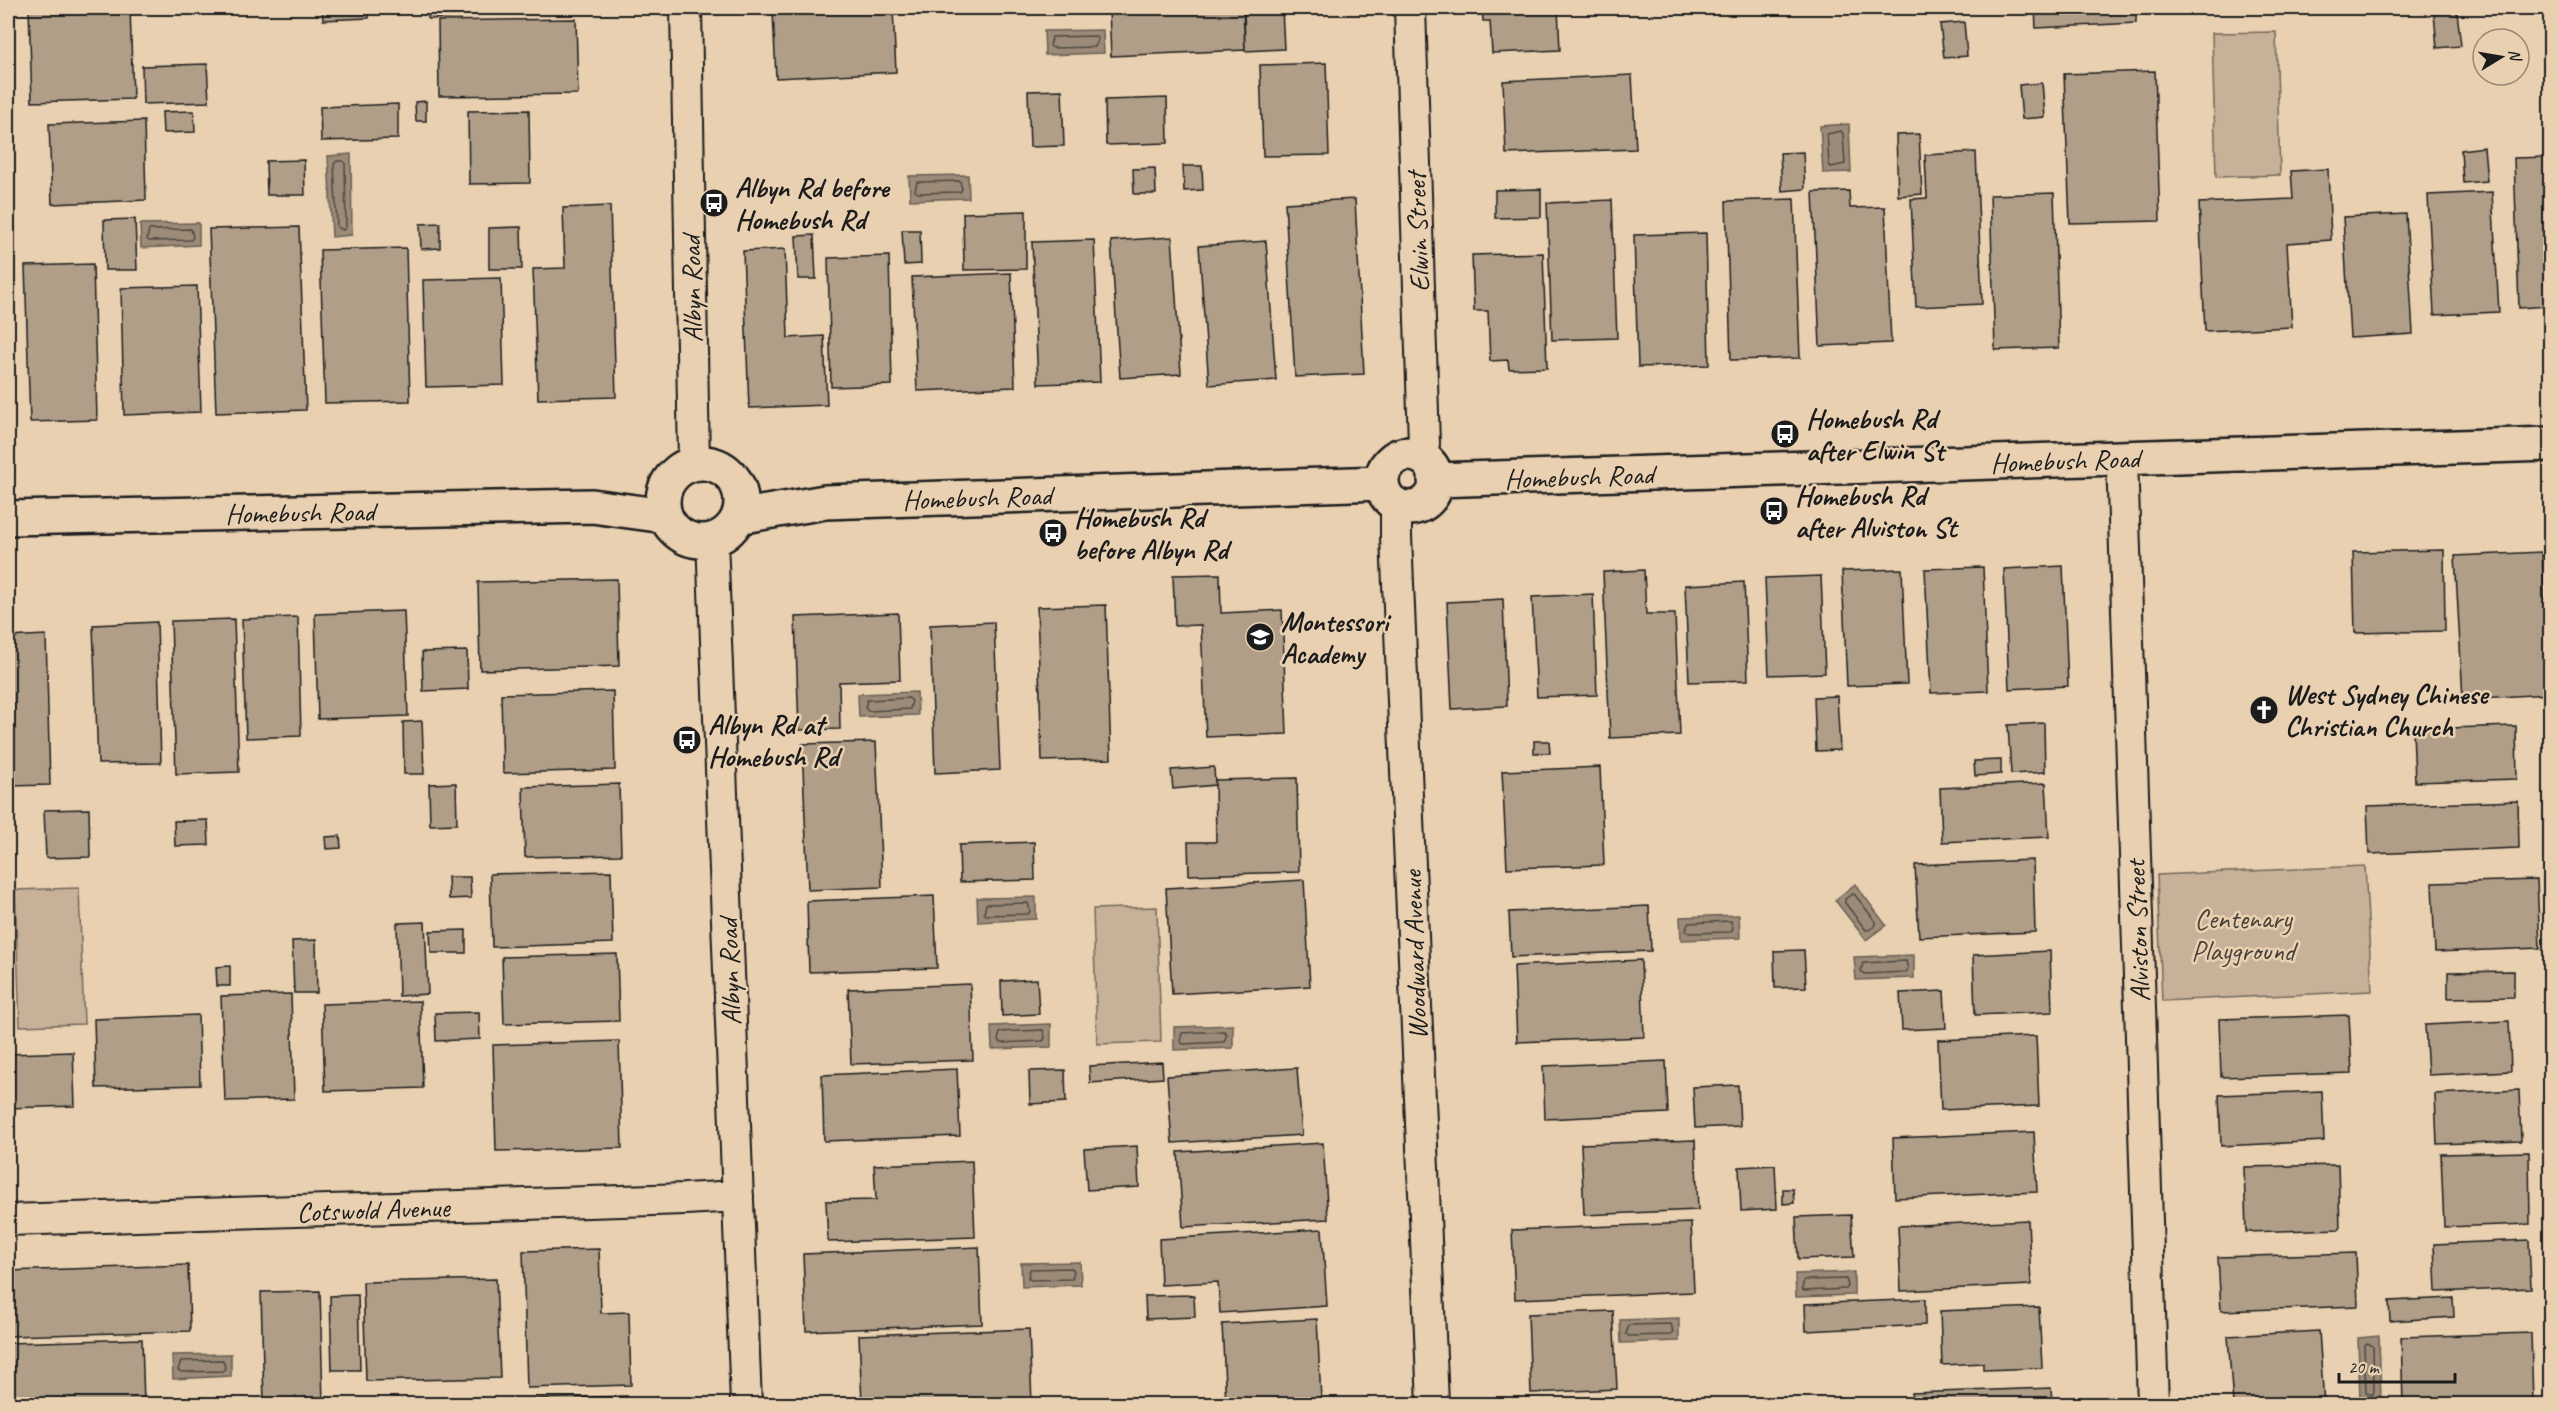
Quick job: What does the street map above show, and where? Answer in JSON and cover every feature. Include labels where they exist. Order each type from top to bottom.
[{"type":"main road","name":"Homebush Road","points":[[1391,494],[1383,472],[1392,459],[1402,454],[1426,468],[2122,458],[2550,444]]},
{"type":"main road","points":[[694,463],[718,466],[731,476],[738,503],[728,531],[712,539],[693,540],[684,536],[670,524],[665,503],[679,470],[694,463]]},
{"type":"main road","name":"Homebush Road","points":[[738,503],[1391,494],[1414,507],[1426,501],[1434,490],[1426,468]]},
{"type":"main road","name":"Homebush Road","points":[[8,518],[665,503]]},
{"type":"street","name":"Albyn Road","points":[[686,8],[694,463]]},
{"type":"street","name":"Elwin Street","points":[[1410,8],[1426,468]]},
{"type":"street","name":"Alviston Street","points":[[2122,458],[2153,1404]]},
{"type":"street","name":"Woodward Avenue","points":[[1391,494],[1396,516],[1433,1404]]},
{"type":"street","name":"Albyn Road","points":[[712,539],[746,1404]]},
{"type":"street","name":"Cotswold Avenue","points":[[8,1220],[738,1196]]},
{"type":"green space","points":[[2276,32],[2280,175],[2216,177],[2212,33]]},
{"type":"green space","name":"Centenary Playground","points":[[2365,866],[2372,991],[2162,1001],[2157,875]]},
{"type":"green space","points":[[79,888],[84,1024],[20,1026],[15,890]]},
{"type":"green space","points":[[1157,907],[1161,1042],[1097,1044],[1093,909]]},
{"type":"water","points":[[1103,30],[1104,53],[1045,55],[1044,31]]},
{"type":"water","points":[[1849,124],[1851,172],[1823,173],[1820,126]]},
{"type":"water","points":[[351,154],[352,235],[332,237],[328,156]]},
{"type":"water","points":[[968,175],[969,198],[910,200],[909,176]]},
{"type":"water","points":[[199,223],[199,245],[141,248],[140,224]]},
{"type":"water","points":[[917,692],[918,715],[859,717],[858,694]]},
{"type":"water","points":[[1855,884],[1886,925],[1866,940],[1835,900]]},
{"type":"water","points":[[1036,897],[1036,919],[978,922],[977,898]]},
{"type":"water","points":[[1739,915],[1740,938],[1681,940],[1680,917]]},
{"type":"water","points":[[1914,955],[1914,978],[1856,980],[1854,957]]},
{"type":"water","points":[[1051,1024],[1051,1047],[992,1049],[991,1026]]},
{"type":"water","points":[[1233,1025],[1233,1048],[1174,1050],[1174,1027]]},
{"type":"water","points":[[1080,1262],[1081,1285],[1022,1287],[1021,1263]]},
{"type":"water","points":[[1854,1272],[1854,1295],[1796,1297],[1795,1274]]},
{"type":"water","points":[[1679,1318],[1679,1341],[1621,1343],[1620,1320]]},
{"type":"water","points":[[2379,1336],[2381,1401],[2360,1401],[2358,1338]]},
{"type":"water","points":[[231,1354],[231,1376],[173,1379],[172,1355]]},
{"type":"building","points":[[29,8],[130,8],[133,99],[32,102]]},
{"type":"building","points":[[322,8],[369,8],[369,18],[323,20]]},
{"type":"building","points":[[428,8],[461,8],[461,18],[428,19]]},
{"type":"building","points":[[465,8],[583,8],[583,9],[465,10]]},
{"type":"building","points":[[893,8],[896,72],[776,78],[773,11]]},
{"type":"building","points":[[1028,8],[1243,8],[1245,50],[1111,56],[1109,10],[1029,13]]},
{"type":"building","points":[[1282,8],[1284,49],[1245,51],[1244,9]]},
{"type":"building","points":[[1482,8],[1558,8],[1560,50],[1492,53],[1490,21],[1483,21]]},
{"type":"building","points":[[2035,8],[2136,8],[2136,23],[2036,28]]},
{"type":"building","points":[[2457,12],[2461,46],[2437,48],[2434,13]]},
{"type":"building","points":[[576,19],[578,94],[439,96],[438,21]]},
{"type":"building","points":[[1964,22],[1967,56],[1944,58],[1940,24]]},
{"type":"building","points":[[1326,63],[1329,155],[1263,156],[1260,65]]},
{"type":"building","points":[[207,64],[209,102],[143,104],[142,66]]},
{"type":"building","points":[[2155,71],[2160,221],[2070,223],[2064,74]]},
{"type":"building","points":[[1632,75],[1636,149],[1506,154],[1503,81]]},
{"type":"building","points":[[2042,83],[2045,117],[2022,119],[2019,85]]},
{"type":"building","points":[[1062,90],[1064,146],[1030,147],[1028,91]]},
{"type":"building","points":[[1167,98],[1168,143],[1106,145],[1105,100]]},
{"type":"building","points":[[426,101],[426,121],[416,121],[415,102]]},
{"type":"building","points":[[398,104],[398,139],[321,141],[320,107]]},
{"type":"building","points":[[529,110],[530,183],[469,184],[468,111]]},
{"type":"building","points":[[194,111],[195,132],[163,133],[162,112]]},
{"type":"building","points":[[144,121],[146,200],[52,204],[49,124]]},
{"type":"building","points":[[1919,134],[1922,194],[1898,196],[1896,135]]},
{"type":"building","points":[[2484,147],[2487,181],[2463,183],[2461,150]]},
{"type":"building","points":[[1803,152],[1805,189],[1782,191],[1780,153]]},
{"type":"building","points":[[1976,152],[1982,304],[1916,307],[1911,199],[1927,198],[1925,155]]},
{"type":"building","points":[[2550,157],[2550,306],[2519,308],[2514,158]]},
{"type":"building","points":[[304,160],[305,195],[267,195],[266,161]]},
{"type":"building","points":[[1183,166],[1202,166],[1203,190],[1184,191]]},
{"type":"building","points":[[1155,168],[1156,194],[1134,194],[1133,169]]},
{"type":"building","points":[[2328,169],[2331,240],[2287,243],[2292,327],[2205,331],[2199,203],[2293,199],[2291,171]]},
{"type":"building","points":[[1541,189],[1541,217],[1495,218],[1495,190]]},
{"type":"building","points":[[1849,191],[1850,208],[1885,207],[1891,343],[1820,346],[1813,192]]},
{"type":"building","points":[[2492,192],[2499,312],[2434,315],[2428,195]]},
{"type":"building","points":[[2054,193],[2059,348],[1995,350],[1990,195]]},
{"type":"building","points":[[1355,199],[1364,374],[1295,377],[1285,203]]},
{"type":"building","points":[[1794,199],[1800,358],[1731,360],[1726,201]]},
{"type":"building","points":[[1612,200],[1617,338],[1552,340],[1547,203]]},
{"type":"building","points":[[610,206],[616,397],[538,399],[533,269],[565,268],[563,208]]},
{"type":"building","points":[[1026,211],[1026,269],[964,270],[963,213]]},
{"type":"building","points":[[2406,214],[2413,334],[2350,338],[2343,217]]},
{"type":"building","points":[[135,219],[137,270],[105,270],[104,220]]},
{"type":"building","points":[[440,223],[440,248],[421,249],[420,224]]},
{"type":"building","points":[[299,227],[306,410],[216,413],[209,229]]},
{"type":"building","points":[[521,227],[522,269],[489,269],[489,228]]},
{"type":"building","points":[[902,230],[920,230],[921,264],[904,265]]},
{"type":"building","points":[[1706,233],[1709,365],[1638,367],[1634,235]]},
{"type":"building","points":[[814,235],[816,279],[798,279],[796,236]]},
{"type":"building","points":[[1172,237],[1181,374],[1120,378],[1111,241]]},
{"type":"building","points":[[1094,240],[1100,382],[1038,384],[1032,242]]},
{"type":"building","points":[[1266,241],[1276,380],[1209,385],[1199,246]]},
{"type":"building","points":[[406,248],[410,401],[325,403],[320,250]]},
{"type":"building","points":[[785,249],[788,338],[824,336],[827,405],[749,408],[743,251]]},
{"type":"building","points":[[1543,253],[1547,368],[1509,369],[1508,360],[1490,361],[1488,311],[1474,311],[1472,255]]},
{"type":"building","points":[[889,256],[892,385],[831,387],[828,258]]},
{"type":"building","points":[[93,264],[97,420],[30,422],[25,266]]},
{"type":"building","points":[[1011,273],[1015,387],[917,391],[912,277]]},
{"type":"building","points":[[501,278],[504,385],[426,387],[423,280]]},
{"type":"building","points":[[197,286],[201,412],[124,415],[121,288]]},
{"type":"building","points":[[2444,550],[2445,631],[2355,633],[2353,552]]},
{"type":"building","points":[[2542,552],[2550,694],[2463,699],[2455,556]]},
{"type":"building","points":[[2063,566],[2068,686],[2009,689],[2004,569]]},
{"type":"building","points":[[1983,567],[1988,691],[1931,693],[1925,569]]},
{"type":"building","points":[[1902,569],[1907,684],[1847,686],[1842,571]]},
{"type":"building","points":[[1644,570],[1646,614],[1675,614],[1680,735],[1610,738],[1603,572]]},
{"type":"building","points":[[1220,574],[1221,613],[1282,610],[1287,734],[1206,737],[1201,625],[1175,626],[1173,575]]},
{"type":"building","points":[[1821,576],[1825,673],[1769,675],[1765,578]]},
{"type":"building","points":[[617,579],[619,666],[480,670],[478,582]]},
{"type":"building","points":[[1744,582],[1748,680],[1689,682],[1685,585]]},
{"type":"building","points":[[1593,594],[1597,695],[1537,697],[1532,597]]},
{"type":"building","points":[[1503,599],[1507,706],[1452,709],[1447,602]]},
{"type":"building","points":[[1106,605],[1111,759],[1042,761],[1037,607]]},
{"type":"building","points":[[404,611],[408,716],[318,719],[315,614]]},
{"type":"building","points":[[898,613],[900,680],[839,682],[840,729],[799,730],[795,617]]},
{"type":"building","points":[[298,617],[301,736],[246,738],[242,619]]},
{"type":"building","points":[[234,619],[239,772],[176,774],[171,621]]},
{"type":"building","points":[[157,622],[161,763],[98,764],[93,625]]},
{"type":"building","points":[[994,622],[1000,770],[935,773],[930,625]]},
{"type":"building","points":[[46,635],[50,785],[8,786],[8,637]]},
{"type":"building","points":[[467,651],[468,689],[423,691],[422,652]]},
{"type":"building","points":[[613,691],[615,770],[503,773],[501,694]]},
{"type":"building","points":[[1837,696],[1840,750],[1816,751],[1814,697]]},
{"type":"building","points":[[422,721],[424,774],[404,774],[403,722]]},
{"type":"building","points":[[2044,723],[2045,772],[2011,774],[2008,725]]},
{"type":"building","points":[[2516,726],[2517,779],[2415,782],[2413,729]]},
{"type":"building","points":[[1534,741],[1549,741],[1550,753],[1534,753]]},
{"type":"building","points":[[876,742],[882,887],[808,890],[802,744]]},
{"type":"building","points":[[2001,760],[2001,774],[1975,776],[1974,761]]},
{"type":"building","points":[[1214,767],[1215,785],[1173,789],[1171,770]]},
{"type":"building","points":[[1600,767],[1604,865],[1507,868],[1502,771]]},
{"type":"building","points":[[1297,778],[1299,872],[1189,875],[1188,842],[1216,842],[1215,780]]},
{"type":"building","points":[[456,783],[457,824],[430,825],[429,784]]},
{"type":"building","points":[[2046,783],[2049,837],[1942,842],[1940,788]]},
{"type":"building","points":[[619,784],[621,855],[525,857],[523,787]]},
{"type":"building","points":[[2518,801],[2519,848],[2369,854],[2367,806]]},
{"type":"building","points":[[89,809],[90,857],[46,858],[44,810]]},
{"type":"building","points":[[208,820],[209,845],[175,846],[174,821]]},
{"type":"building","points":[[340,836],[341,848],[326,849],[325,837]]},
{"type":"building","points":[[1034,842],[1035,880],[960,882],[959,845]]},
{"type":"building","points":[[2033,860],[2035,932],[1919,937],[1915,865]]},
{"type":"building","points":[[611,871],[613,943],[492,947],[490,874]]},
{"type":"building","points":[[448,877],[470,877],[471,898],[449,899]]},
{"type":"building","points":[[1304,880],[1310,986],[1172,994],[1166,888]]},
{"type":"building","points":[[2537,880],[2540,948],[2435,952],[2432,883]]},
{"type":"building","points":[[934,896],[937,968],[809,972],[807,901]]},
{"type":"building","points":[[1649,906],[1651,951],[1511,957],[1509,912]]},
{"type":"building","points":[[425,922],[428,994],[399,996],[397,923]]},
{"type":"building","points":[[466,930],[466,953],[431,953],[430,931]]},
{"type":"building","points":[[316,940],[317,993],[294,993],[292,941]]},
{"type":"building","points":[[1804,950],[1806,987],[1775,988],[1774,951]]},
{"type":"building","points":[[2050,951],[2052,1012],[1975,1015],[1973,955]]},
{"type":"building","points":[[617,954],[619,1021],[504,1024],[502,957]]},
{"type":"building","points":[[1641,960],[1644,1037],[1517,1042],[1514,966]]},
{"type":"building","points":[[230,966],[230,986],[217,986],[216,967]]},
{"type":"building","points":[[2514,971],[2514,997],[2448,998],[2448,972]]},
{"type":"building","points":[[1037,979],[1039,1014],[1002,1016],[1001,981]]},
{"type":"building","points":[[970,984],[973,1060],[851,1064],[848,989]]},
{"type":"building","points":[[1944,991],[1946,1028],[1902,1030],[1900,993]]},
{"type":"building","points":[[291,994],[294,1099],[225,1101],[221,996]]},
{"type":"building","points":[[420,1001],[423,1088],[325,1091],[322,1004]]},
{"type":"building","points":[[479,1012],[480,1039],[436,1041],[435,1013]]},
{"type":"building","points":[[198,1015],[200,1085],[96,1088],[94,1019]]},
{"type":"building","points":[[2349,1015],[2352,1073],[2221,1077],[2219,1019]]},
{"type":"building","points":[[2509,1021],[2511,1071],[2428,1075],[2425,1025]]},
{"type":"building","points":[[2036,1036],[2039,1106],[1941,1110],[1938,1040]]},
{"type":"building","points":[[619,1041],[622,1148],[496,1151],[493,1045]]},
{"type":"building","points":[[73,1052],[75,1106],[8,1108],[8,1054]]},
{"type":"building","points":[[1666,1061],[1668,1113],[1545,1119],[1543,1066]]},
{"type":"building","points":[[1162,1062],[1163,1078],[1090,1083],[1089,1066]]},
{"type":"building","points":[[1297,1068],[1302,1135],[1172,1143],[1167,1076]]},
{"type":"building","points":[[957,1069],[960,1136],[824,1141],[822,1075]]},
{"type":"building","points":[[1065,1070],[1066,1102],[1030,1104],[1029,1071]]},
{"type":"building","points":[[1738,1085],[1740,1126],[1695,1128],[1693,1087]]},
{"type":"building","points":[[2519,1090],[2521,1141],[2437,1144],[2435,1094]]},
{"type":"building","points":[[2322,1091],[2324,1141],[2221,1146],[2219,1095]]},
{"type":"building","points":[[2034,1132],[2037,1192],[1895,1198],[1893,1138]]},
{"type":"building","points":[[1695,1140],[1698,1210],[1584,1215],[1581,1144]]},
{"type":"building","points":[[1323,1143],[1328,1219],[1183,1227],[1178,1152]]},
{"type":"building","points":[[1137,1146],[1139,1187],[1087,1190],[1084,1149]]},
{"type":"building","points":[[2529,1152],[2530,1224],[2444,1227],[2441,1154]]},
{"type":"building","points":[[972,1161],[975,1237],[828,1242],[826,1201],[876,1200],[874,1165]]},
{"type":"building","points":[[1775,1165],[1777,1209],[1741,1211],[1739,1167]]},
{"type":"building","points":[[2338,1165],[2340,1229],[2246,1232],[2244,1167]]},
{"type":"building","points":[[1783,1189],[1793,1189],[1794,1203],[1783,1204]]},
{"type":"building","points":[[1851,1215],[1854,1257],[1798,1259],[1796,1217]]},
{"type":"building","points":[[2028,1220],[2031,1285],[1901,1291],[1898,1226]]},
{"type":"building","points":[[1691,1223],[1694,1292],[1515,1299],[1512,1230]]},
{"type":"building","points":[[1322,1229],[1327,1306],[1220,1313],[1218,1282],[1161,1285],[1159,1239]]},
{"type":"building","points":[[2529,1240],[2531,1288],[2436,1292],[2434,1244]]},
{"type":"building","points":[[979,1247],[982,1324],[806,1331],[803,1254]]},
{"type":"building","points":[[599,1249],[601,1313],[629,1312],[631,1385],[527,1388],[523,1251]]},
{"type":"building","points":[[2356,1253],[2358,1306],[2221,1311],[2218,1257]]},
{"type":"building","points":[[188,1265],[190,1331],[9,1336],[8,1271]]},
{"type":"building","points":[[496,1279],[500,1378],[366,1381],[363,1282]]},
{"type":"building","points":[[320,1291],[323,1404],[264,1404],[261,1292]]},
{"type":"building","points":[[358,1295],[360,1370],[332,1370],[330,1296]]},
{"type":"building","points":[[1194,1295],[1195,1317],[1146,1319],[1145,1296]]},
{"type":"building","points":[[2453,1298],[2454,1317],[2390,1321],[2389,1301]]},
{"type":"building","points":[[1925,1299],[1925,1325],[1806,1331],[1805,1304]]},
{"type":"building","points":[[2039,1307],[2042,1368],[1983,1370],[1983,1363],[1942,1365],[1940,1311]]},
{"type":"building","points":[[1613,1311],[1617,1389],[1531,1393],[1528,1314]]},
{"type":"building","points":[[1317,1319],[1321,1400],[1226,1404],[1222,1324]]},
{"type":"building","points":[[1029,1329],[1032,1404],[862,1404],[859,1335]]},
{"type":"building","points":[[2319,1331],[2324,1404],[2233,1404],[2228,1336]]},
{"type":"building","points":[[2531,1333],[2533,1403],[2403,1404],[2401,1337]]},
{"type":"building","points":[[142,1339],[144,1404],[8,1404],[8,1343]]},
{"type":"building","points":[[2051,1388],[2052,1404],[1912,1404],[1912,1393]]},
{"type":"building","points":[[627,1396],[628,1404],[467,1404],[467,1401]]},
{"type":"building","points":[[1682,1400],[1682,1404],[1576,1404]]},
{"type":"place","name":"Albyn Rd before Homebush Rd","points":[[714,203]]},
{"type":"place","name":"Homebush Rd after Elwin St","points":[[1785,434]]},
{"type":"place","name":"Homebush Rd after Alviston St","points":[[1774,511]]},
{"type":"place","name":"Homebush Rd before Albyn Rd","points":[[1053,533]]},
{"type":"place","name":"Montessori Academy","points":[[1260,637]]},
{"type":"place","name":"West Sydney Chinese Christian Church","points":[[2264,710]]},
{"type":"place","name":"Albyn Rd at Homebush Rd","points":[[687,740]]}]
